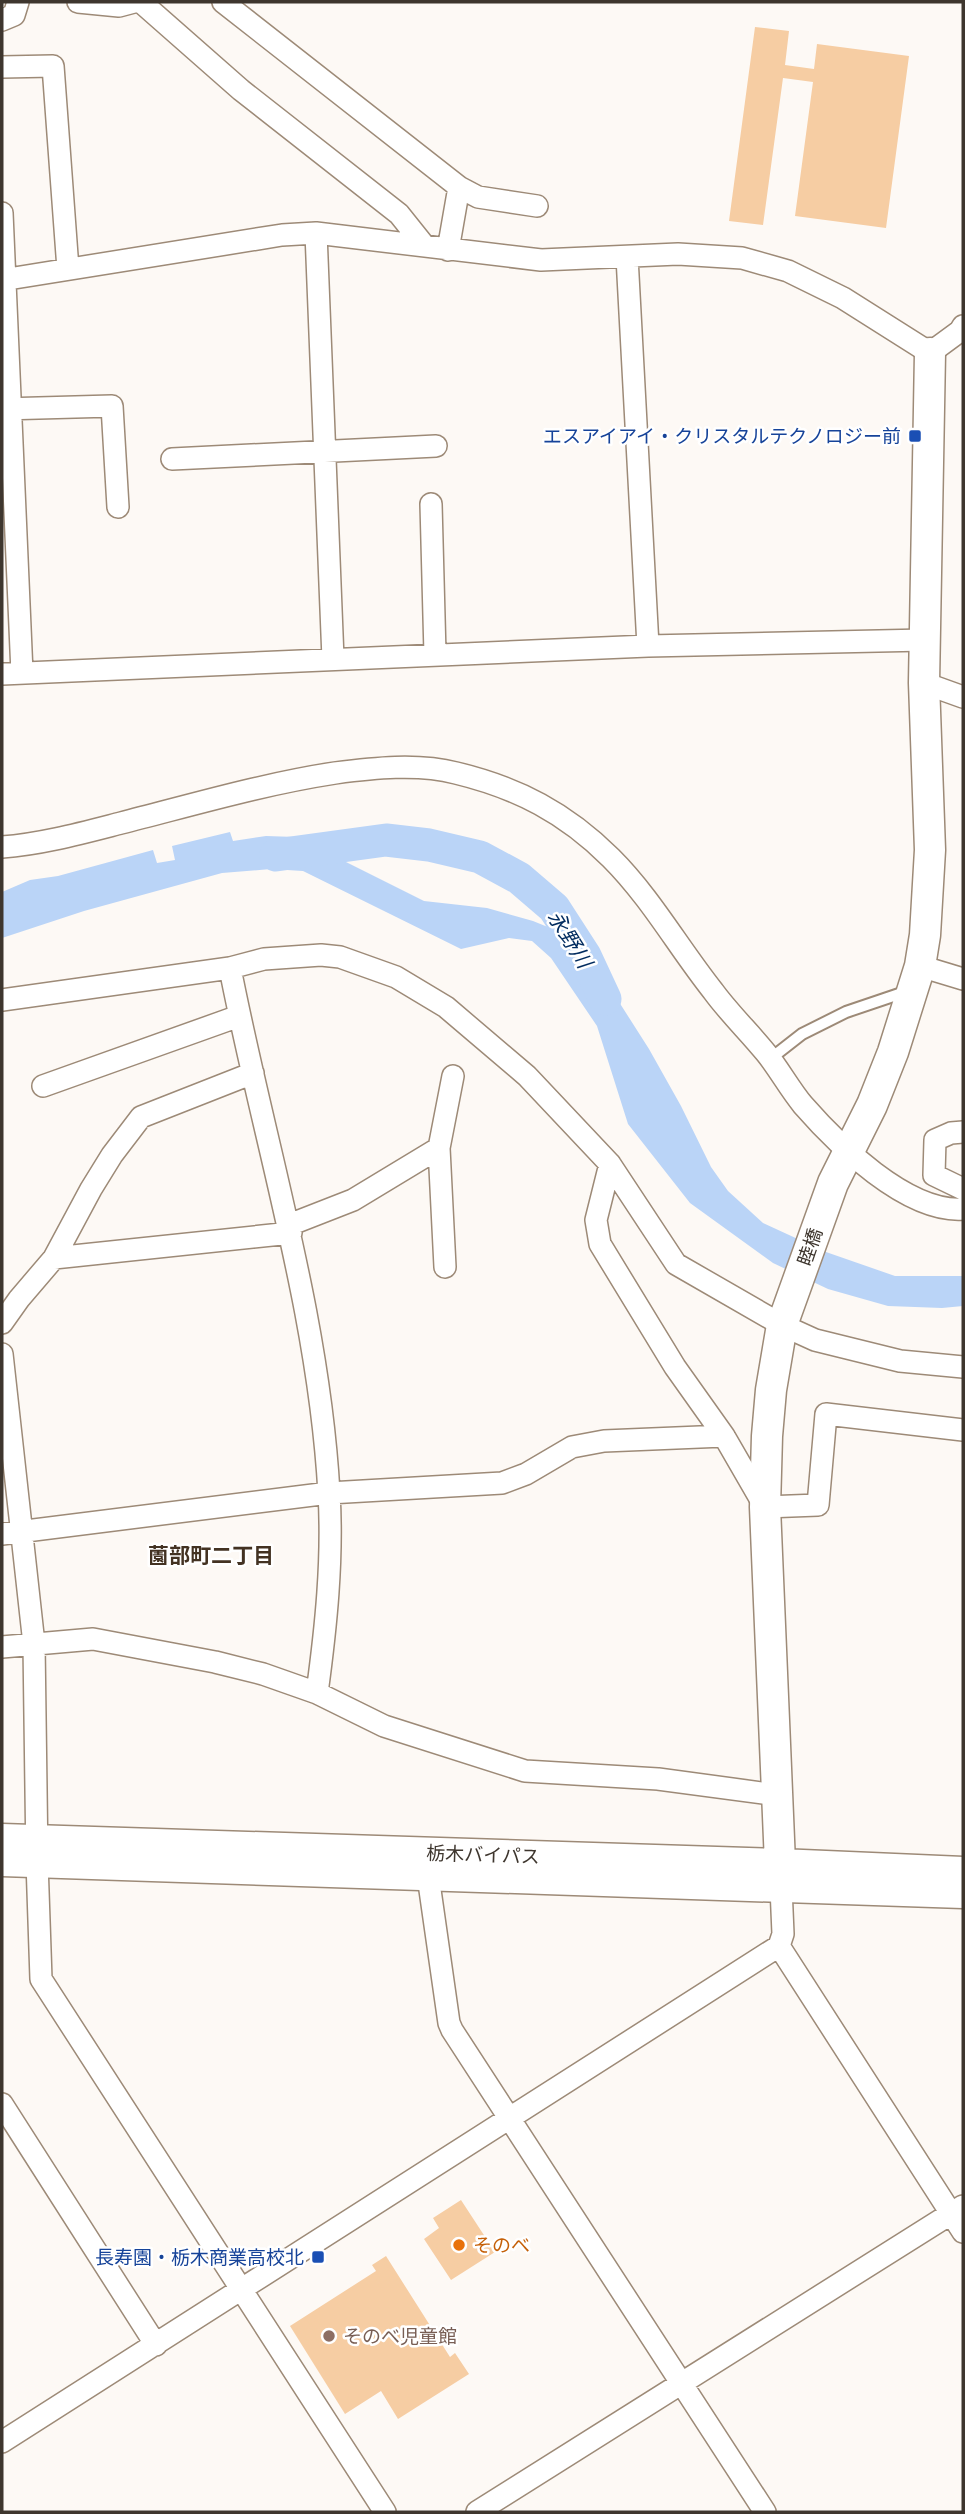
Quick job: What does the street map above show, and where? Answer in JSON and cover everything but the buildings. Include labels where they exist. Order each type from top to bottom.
[{"type":"main road","name":"睦橋","points":[[780,1875],[765,1507],[769,1413],[785,1318],[833,1183],[872,1105],[893,1052],[916,978],[925,935],[929,850],[924,684],[930,353]]},
{"type":"main road","name":"栃木バイパス","points":[[2,1839],[37,1851],[428,1876],[963,1872]]},
{"type":"main road","name":"栃木バイパス","points":[[2,1861],[37,1851],[780,1875],[963,1893]]},
{"type":"street","points":[[2,20],[13,15],[18,2]]},
{"type":"street","points":[[78,2],[119,6],[134,2]]},
{"type":"street","points":[[141,2],[241,90],[399,214],[423,244]]},
{"type":"street","points":[[223,2],[458,187],[478,197],[537,206]]},
{"type":"street","points":[[2,67],[52,66],[68,269]]},
{"type":"street","points":[[448,250],[458,187]]},
{"type":"street","points":[[2,213],[12,674],[648,646],[925,640]]},
{"type":"street","points":[[316,233],[333,659]]},
{"type":"street","points":[[4,280],[282,235],[316,233],[541,260],[678,254],[742,258],[788,271],[843,298],[930,353],[963,326]]},
{"type":"street","points":[[627,257],[648,646]]},
{"type":"street","points":[[6,409],[112,406],[118,507]]},
{"type":"street","points":[[172,459],[436,446]]},
{"type":"street","points":[[431,504],[435,654]]},
{"type":"street","points":[[924,684],[963,697]]},
{"type":"street","points":[[2,847],[73,835],[271,785],[366,769],[452,771],[515,791],[549,807],[609,856],[640,889],[712,991],[770,1059],[802,1104],[848,1151],[899,1192],[939,1205],[963,1209]]},
{"type":"street","points":[[2,1000],[230,968],[264,959],[321,955],[340,957],[396,977],[446,1007],[527,1076],[610,1164],[676,1264],[785,1318],[815,1340],[900,1361],[963,1367]]},
{"type":"street","points":[[230,968],[290,1229],[318,1390],[329,1493],[327,1621],[317,1693]]},
{"type":"street","points":[[916,978],[963,979]]},
{"type":"street","points":[[43,1086],[239,1016]]},
{"type":"street","points":[[2,1323],[54,1258],[91,1189],[112,1155],[141,1117],[253,1073]]},
{"type":"street","points":[[445,1267],[439,1149],[453,1076]]},
{"type":"street","points":[[963,1132],[951,1133],[936,1140],[934,1175],[963,1189]]},
{"type":"street","points":[[54,1258],[290,1229],[353,1200],[439,1149]]},
{"type":"street","points":[[610,1164],[596,1220],[600,1244],[675,1367],[724,1436],[765,1507],[818,1505],[826,1414],[963,1430]]},
{"type":"street","points":[[2,1354],[12,1533],[34,1644],[41,1979],[385,2512]]},
{"type":"street","points":[[12,1533],[329,1493],[502,1483],[526,1474],[572,1447],[604,1441],[724,1436]]},
{"type":"street","points":[[2,1647],[93,1639],[263,1674],[317,1693],[384,1726],[525,1771],[658,1779],[777,1795]]},
{"type":"street","points":[[2,2442],[779,1946],[783,1934],[780,1875]]},
{"type":"street","points":[[428,1876],[449,2023],[765,2512]]},
{"type":"street","points":[[477,2512],[959,2217],[779,1946]]},
{"type":"street","points":[[2,2104],[156,2345]]},
{"type":"lane","points":[[770,1059],[802,1034],[916,978]]},
{"type":"water","points":[[230,832],[233,841],[266,836],[296,837],[424,901],[487,908],[533,921],[565,934],[605,980],[649,1049],[711,1167],[728,1191],[763,1223],[826,1252],[895,1276],[963,1276],[963,1306],[888,1306],[828,1289],[773,1263],[690,1203],[628,1124],[597,1026],[551,958],[532,941],[509,938],[461,949],[303,871],[271,869],[222,873],[84,911],[2,938],[2,892],[30,880],[58,876],[153,850],[157,863],[175,860],[172,846]]},
{"type":"waterway","name":"永野川","points":[[276,855],[386,840],[429,845],[480,857],[519,878],[554,908],[585,956],[605,999]]},
{"type":"place","name":"エスアイアイ・クリスタルテクノロジー前","points":[[915,436]]},
{"type":"place","name":"そのべ","points":[[459,2245]]},
{"type":"place","name":"長寿園・栃木商業高校北","points":[[318,2257]]},
{"type":"place","name":"そのべ児童館","points":[[329,2336]]},
{"type":"district","name":"薗部町二丁目","points":[[211,1555]]}]
